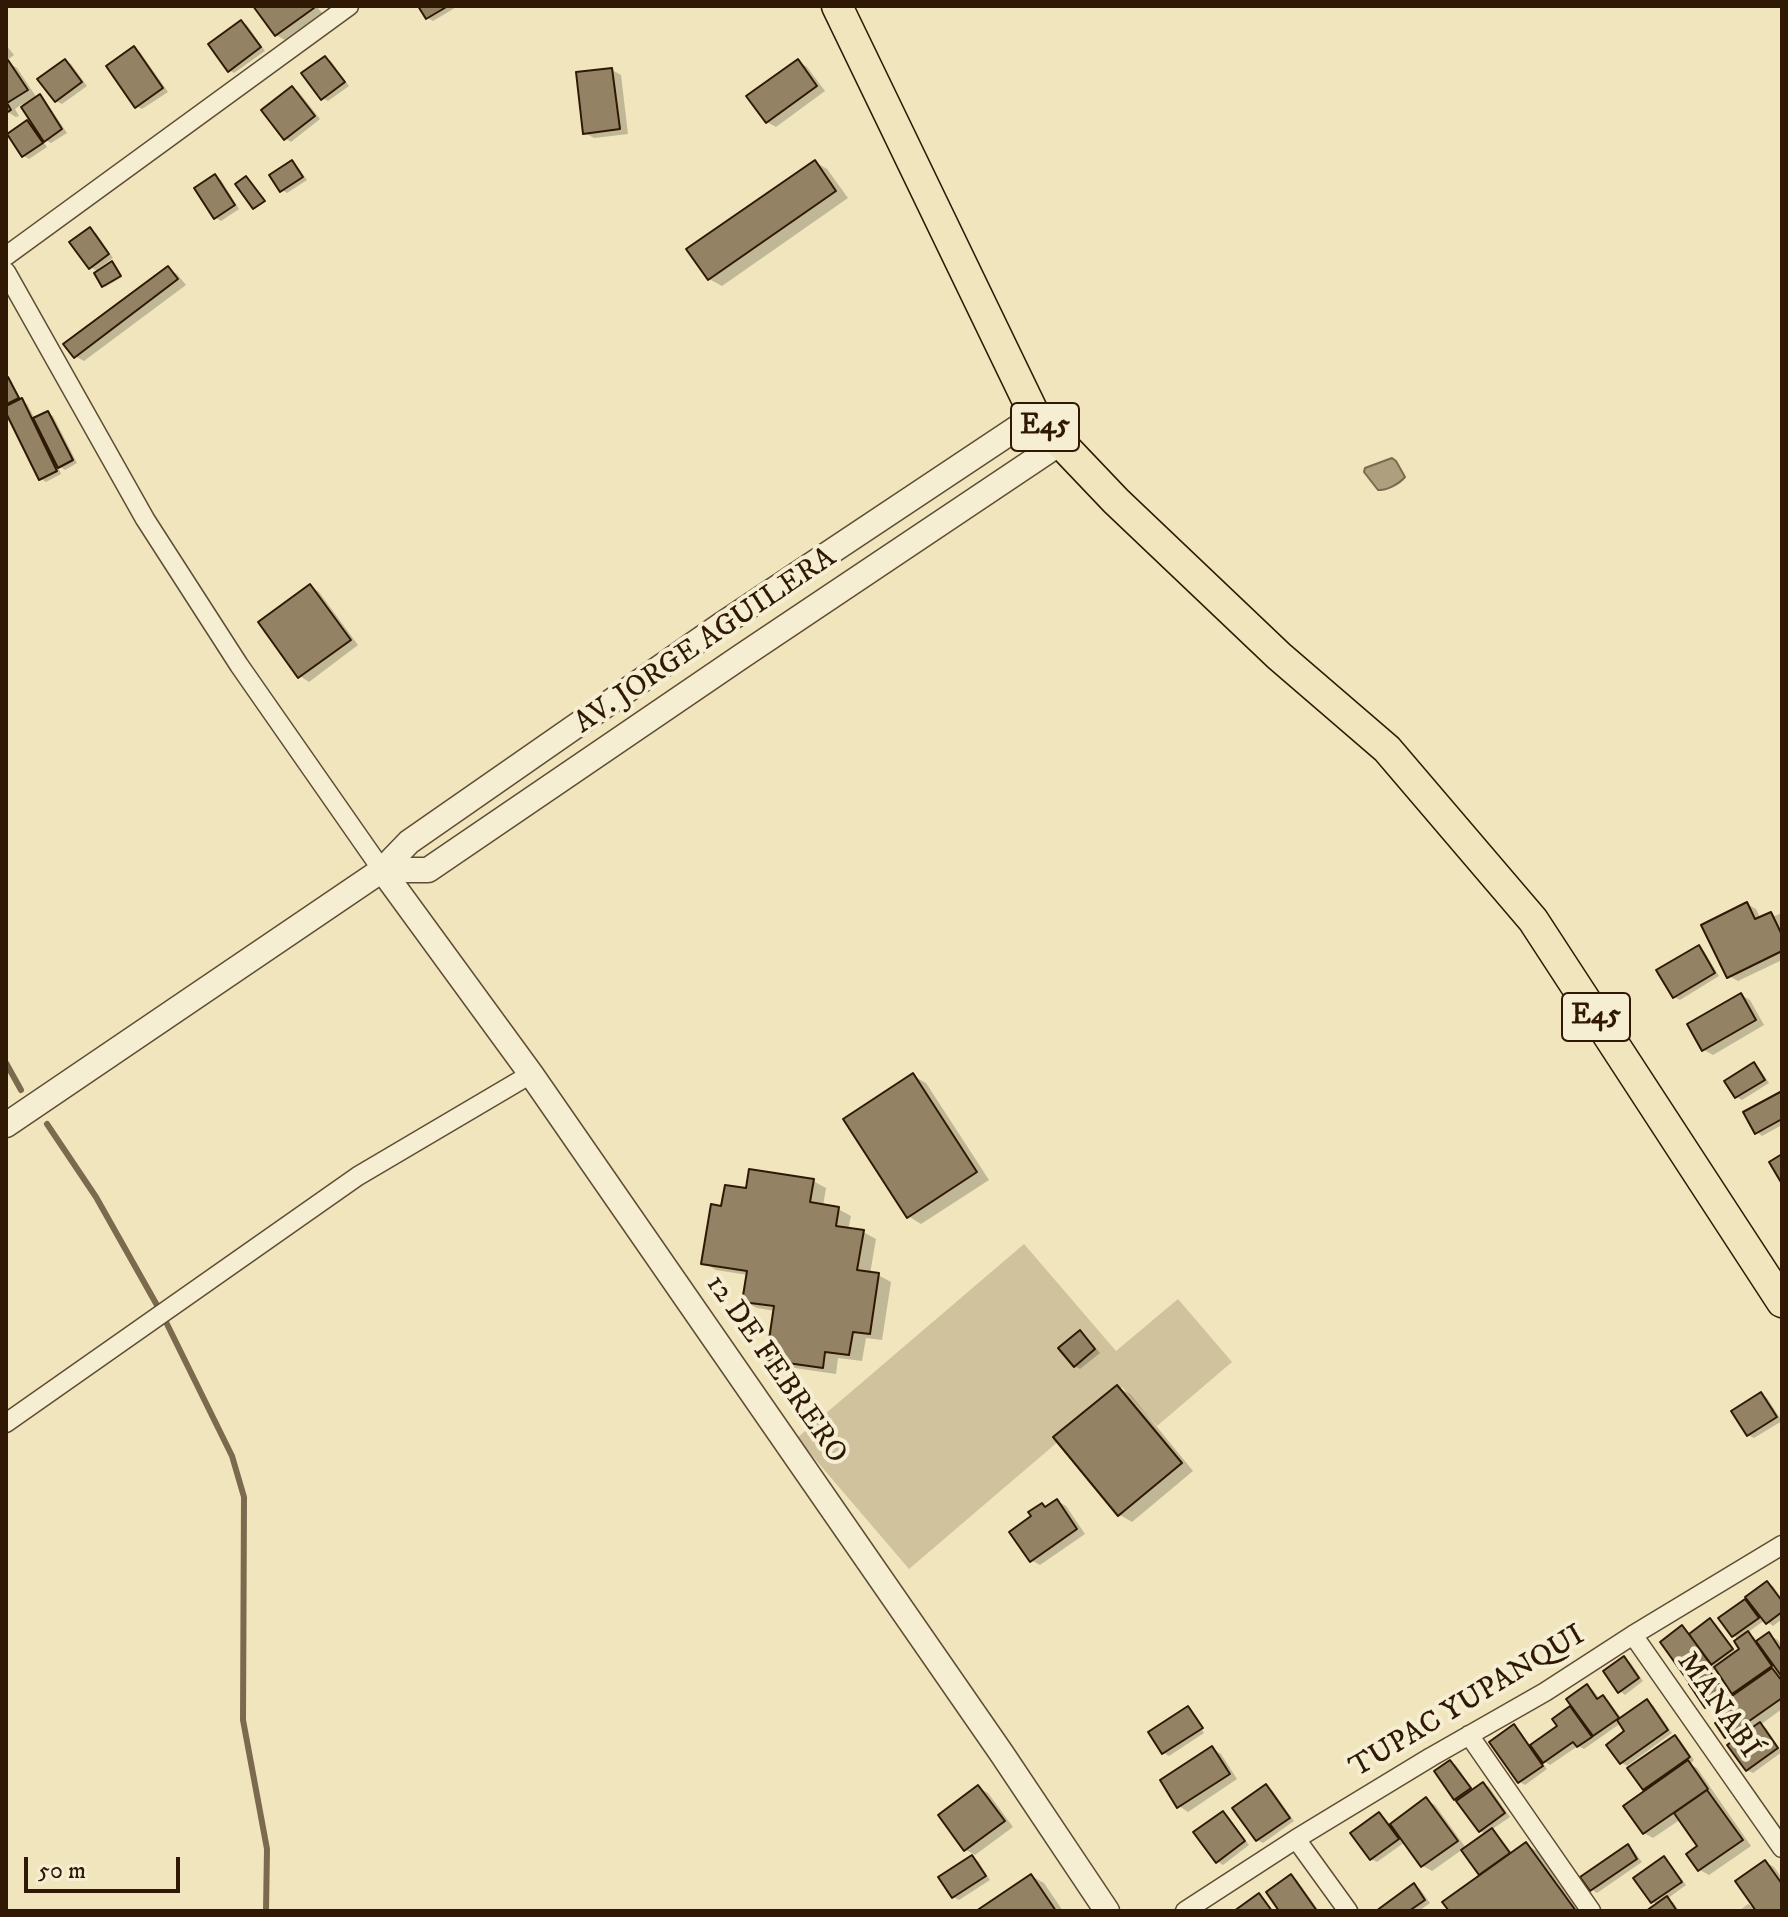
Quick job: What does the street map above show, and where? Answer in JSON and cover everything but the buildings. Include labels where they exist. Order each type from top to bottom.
[{"type":"main road","name":"E45","points":[[837,6],[1035,416],[1116,501],[1279,656],[1387,749],[1533,920],[1782,1302]]},
{"type":"street","points":[[6,256],[349,6]]},
{"type":"street","points":[[6,272],[154,532],[239,665],[382,870]]},
{"type":"street","name":"AV. JORGE AGUILERA","points":[[6,1125],[382,870],[409,842],[721,625],[1035,416]]},
{"type":"street","name":"AV. JORGE AGUILERA","points":[[382,870],[428,870],[1060,443]]},
{"type":"street","name":"12 DE FEBRERO","points":[[382,870],[531,1074],[1002,1754],[1107,1911]]},
{"type":"street","points":[[6,1423],[358,1176],[531,1074]]},
{"type":"street","name":"TUPAC YUPANQUI","points":[[1185,1911],[1296,1839],[1545,1692],[1782,1545]]},
{"type":"street","name":"MANABÍ","points":[[1633,1635],[1782,1848]]},
{"type":"street","points":[[1469,1735],[1591,1911]]},
{"type":"street","points":[[1296,1839],[1348,1911]]},
{"type":"shaded area","points":[[1392,458],[1405,477],[1393,486],[1378,490],[1364,472],[1365,468]]},
{"type":"shaded area","points":[[1024,1244],[1116,1351],[1178,1299],[1232,1362],[1157,1426],[1122,1387],[909,1569],[797,1438]]},
{"type":"waterway","points":[[6,1063],[21,1090]]},
{"type":"waterway","points":[[47,1124],[96,1197],[158,1307]]},
{"type":"waterway","points":[[166,1322],[232,1456],[244,1497],[243,1720],[267,1849],[266,1911]]}]
